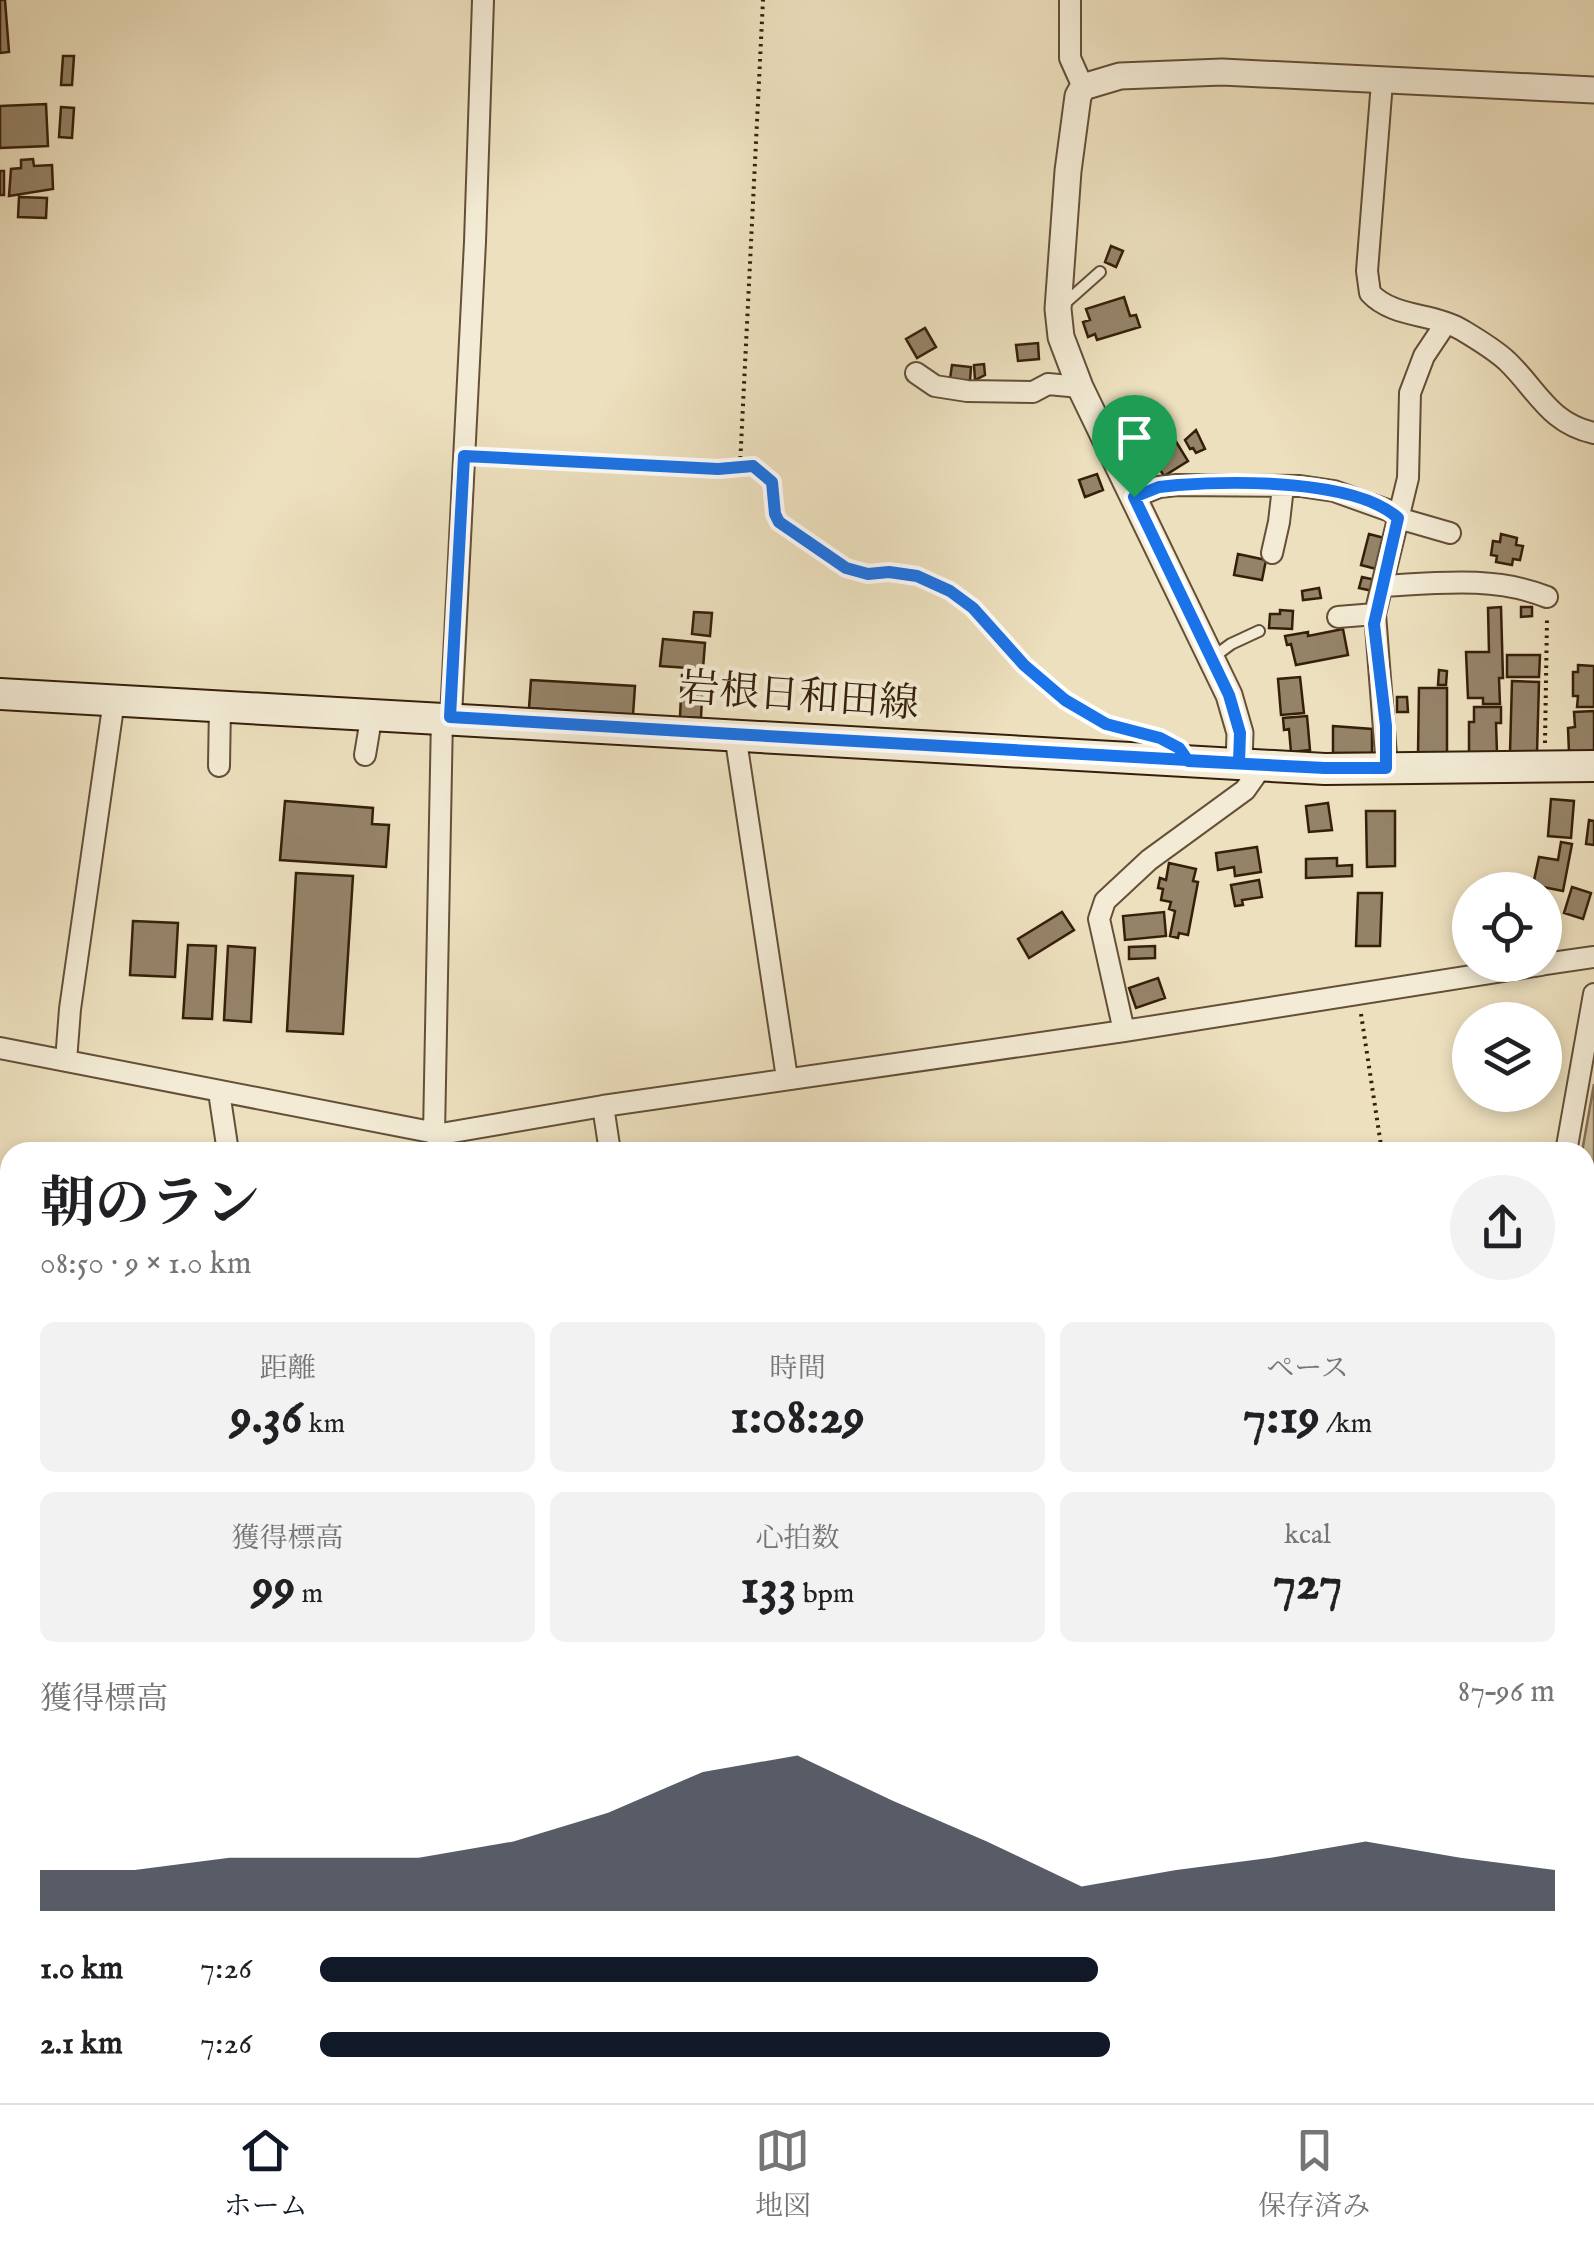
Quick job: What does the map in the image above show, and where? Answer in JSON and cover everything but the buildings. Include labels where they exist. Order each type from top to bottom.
[{"type":"main road","name":"岩根日和田線","points":[[0,694],[1250,764],[1386,768],[1594,766]]},
{"type":"street","points":[[434,1134],[446,717],[464,456],[482,0]]},
{"type":"street","points":[[1070,0],[1070,58],[1083,86]]},
{"type":"street","points":[[1124,1030],[1100,920],[1104,901],[1163,849],[1244,790],[1250,764],[1229,695],[1080,388],[1061,338],[1058,309],[1069,158],[1083,86],[1120,76],[1222,72],[1594,90]]},
{"type":"street","points":[[1382,82],[1366,286],[1370,294],[1382,304],[1446,323],[1504,358],[1554,416],[1594,432]]},
{"type":"street","points":[[1386,768],[1375,614],[1408,478],[1410,393],[1424,356],[1446,323]]},
{"type":"street","points":[[916,373],[935,386],[967,390],[1033,392],[1048,384],[1080,388]]},
{"type":"street","points":[[1134,497],[1159,487],[1178,485],[1334,491],[1390,511],[1398,518],[1450,533]]},
{"type":"street","points":[[1272,553],[1280,522],[1282,486]]},
{"type":"street","points":[[1382,586],[1472,582],[1548,597]]},
{"type":"street","points":[[1338,617],[1375,614]]},
{"type":"street","points":[[66,1062],[70,1009],[114,700]]},
{"type":"street","points":[[219,766],[220,705]]},
{"type":"street","points":[[365,755],[372,713]]},
{"type":"street","points":[[735,734],[787,1078]]},
{"type":"street","points":[[1562,962],[1594,957]]},
{"type":"street","points":[[0,1048],[434,1134],[1452,978]]},
{"type":"street","points":[[1568,1142],[1594,994]]},
{"type":"street","points":[[218,1092],[226,1142]]},
{"type":"street","points":[[603,1106],[608,1142]]},
{"type":"lane","points":[[1058,309],[1100,272]]},
{"type":"lane","points":[[1212,658],[1230,644],[1259,631]]},
{"type":"path","points":[[740,466],[763,0]]},
{"type":"path","points":[[464,456],[718,469],[753,466],[772,482],[779,522],[846,568],[868,574],[917,576],[950,591],[973,608],[1024,665],[1065,700],[1106,724],[1142,733]]},
{"type":"path","points":[[1544,768],[1548,597]]},
{"type":"path","points":[[1358,992],[1380,1142]]},
{"type":"shaded area","points":[[1594,1084],[1594,1142],[1584,1142]]},
{"type":"route","points":[[1134,497],[1159,487],[1178,485],[1300,486],[1334,491],[1390,511],[1398,518],[1374,624],[1386,726],[1386,768],[1262,766],[1188,761],[1179,748],[1160,738],[1106,724],[1065,700],[1024,665],[973,608],[950,591],[917,576],[868,574],[846,568],[779,522],[772,482],[753,466],[718,469],[464,456],[450,717],[978,749],[1188,761],[1239,763],[1240,733],[1229,695],[1134,497]]}]
